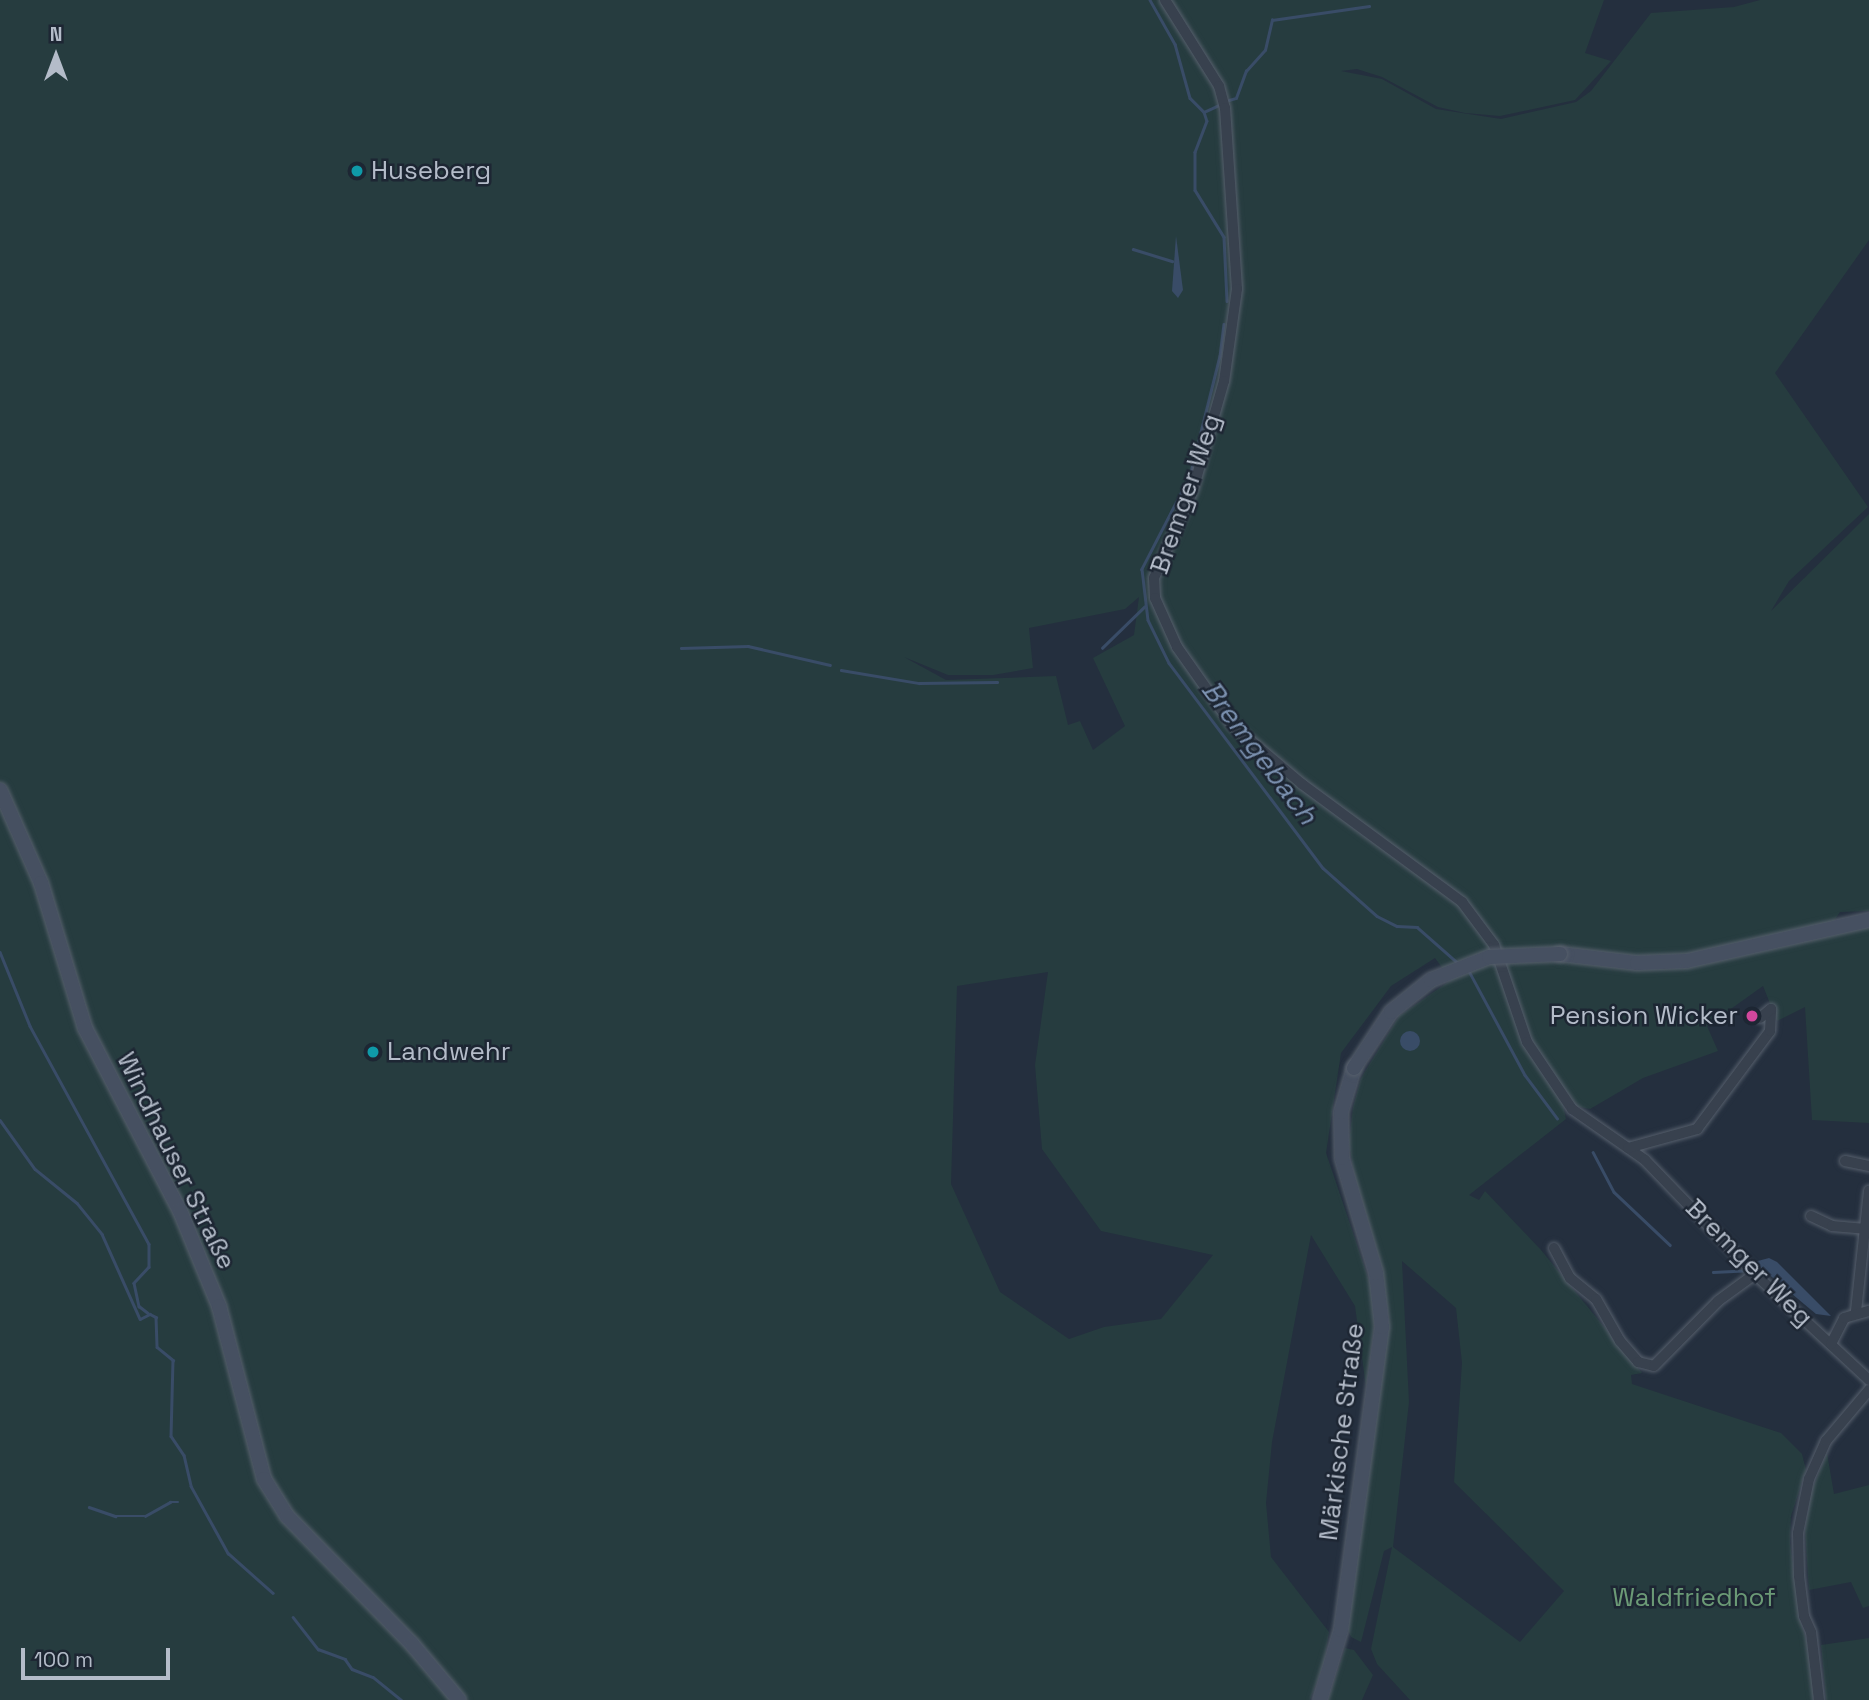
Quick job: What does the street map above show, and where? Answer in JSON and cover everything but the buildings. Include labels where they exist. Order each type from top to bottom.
[{"type":"main road","name":"Windhauser Straße","points":[[0,790],[36,871],[85,1028],[180,1211],[219,1306],[264,1479],[288,1516],[412,1644],[460,1700]]},
{"type":"main road","name":"Märkische Straße","points":[[1320,1700],[1341,1630],[1382,1327],[1376,1273],[1342,1158],[1341,1112],[1354,1068],[1373,1032],[1391,1012],[1431,979],[1489,957],[1560,954],[1637,963],[1687,961],[1869,920]]},
{"type":"street","name":"Bremger Weg","points":[[1165,0],[1219,86],[1225,108],[1237,289],[1224,382],[1193,490],[1157,565],[1155,598],[1177,647],[1232,725],[1303,784],[1462,902],[1479,920],[1507,975],[1527,1042],[1572,1109],[1645,1160],[1751,1270],[1869,1380]]},
{"type":"street","points":[[1628,1148],[1697,1129],[1770,1031],[1771,1009],[1760,1018]]},
{"type":"street","points":[[1845,1161],[1869,1166]]},
{"type":"street","points":[[1856,1311],[1869,1191]]},
{"type":"street","points":[[1811,1216],[1832,1226],[1865,1229]]},
{"type":"street","points":[[1554,1248],[1570,1278],[1596,1299],[1620,1341],[1638,1362],[1654,1366],[1751,1270]]},
{"type":"street","points":[[1831,1344],[1844,1318],[1856,1311],[1869,1311]]},
{"type":"street","points":[[1819,1700],[1811,1632],[1804,1616],[1798,1576],[1798,1533],[1809,1479],[1826,1441],[1869,1390]]},
{"type":"green space","name":"Waldfriedhof","points":[[0,0],[1604,0],[1585,53],[1611,61],[1575,100],[1500,116],[1465,113],[1438,107],[1382,77],[1357,69],[1341,71],[1382,79],[1436,109],[1501,119],[1576,102],[1591,91],[1651,13],[1734,7],[1760,0],[1869,0],[1869,240],[1775,373],[1868,507],[1789,581],[1771,611],[1869,514],[1869,911],[1840,912],[1826,933],[1869,926],[1869,1123],[1812,1120],[1805,1007],[1777,1021],[1763,986],[1707,1026],[1718,1051],[1643,1078],[1590,1109],[1563,1104],[1566,1119],[1469,1195],[1479,1200],[1485,1191],[1541,1250],[1642,1373],[1631,1375],[1632,1384],[1781,1433],[1802,1454],[1806,1470],[1791,1516],[1790,1543],[1801,1622],[1815,1669],[1813,1700],[1410,1700],[1377,1664],[1371,1649],[1392,1547],[1384,1551],[1361,1642],[1351,1637],[1347,1627],[1389,1318],[1381,1264],[1354,1174],[1349,1143],[1353,1107],[1361,1078],[1399,1016],[1451,980],[1435,958],[1391,986],[1341,1053],[1326,1153],[1371,1286],[1375,1318],[1366,1387],[1355,1306],[1311,1235],[1272,1442],[1266,1503],[1271,1557],[1329,1632],[1324,1663],[1310,1700],[0,1700]],"holes":[[[1139,597],[1134,635],[1093,658],[1125,726],[1093,750],[1080,721],[1068,725],[1056,676],[946,680],[904,657],[948,675],[993,675],[1033,668],[1029,628],[1125,609]],[[1048,972],[1035,1065],[1042,1149],[1101,1231],[1213,1255],[1161,1319],[1104,1327],[1069,1339],[1000,1292],[951,1184],[957,986]],[[1402,1261],[1456,1308],[1462,1363],[1454,1482],[1564,1591],[1520,1642],[1393,1547],[1409,1402]]]},
{"type":"green space","points":[[1827,1453],[1834,1494],[1869,1485],[1869,1606],[1863,1608],[1851,1582],[1809,1590],[1805,1531],[1811,1492]]},
{"type":"green space","points":[[1869,1638],[1869,1700],[1826,1700],[1821,1645]]},
{"type":"green space","points":[[1345,1648],[1354,1650],[1373,1675],[1362,1700],[1328,1700]]},
{"type":"water","points":[[1176,236],[1183,290],[1178,298],[1172,291]]},
{"type":"water","points":[[1410,1031],[1417,1034],[1420,1041],[1417,1048],[1410,1051],[1403,1048],[1400,1041],[1403,1034]]},
{"type":"water","points":[[1769,1258],[1777,1262],[1831,1316],[1816,1314],[1754,1262]]},
{"type":"waterway","name":"Bremgebach","points":[[1150,0],[1175,44],[1190,98],[1204,112],[1207,121],[1195,152],[1195,190],[1224,237],[1227,301]]},
{"type":"waterway","points":[[1229,100],[1236,98],[1246,71],[1265,50],[1272,20],[1369,6]]},
{"type":"waterway","points":[[1204,112],[1219,105]]},
{"type":"waterway","points":[[1133,249],[1172,261]]},
{"type":"waterway","name":"Bremgebach","points":[[1224,324],[1220,356],[1190,476],[1142,569],[1148,620],[1169,663],[1323,868],[1377,916],[1397,926],[1417,927],[1458,963]]},
{"type":"waterway","points":[[1102,648],[1144,607]]},
{"type":"waterway","points":[[681,648],[748,646],[830,665]]},
{"type":"waterway","points":[[841,670],[919,683],[997,682]]},
{"type":"waterway","points":[[0,952],[30,1026],[149,1244],[149,1267],[134,1283],[139,1306],[148,1313]]},
{"type":"waterway","name":"Bremgebach","points":[[1469,971],[1525,1075],[1557,1118]]},
{"type":"waterway","points":[[0,1120],[35,1169],[77,1203],[102,1234],[140,1319],[150,1314],[156,1317],[157,1347],[173,1360],[171,1436],[184,1455],[191,1486],[228,1553],[273,1593]]},
{"type":"waterway","name":"Bremgebach","points":[[1593,1152],[1614,1192],[1670,1245]]},
{"type":"waterway","name":"Bremgebach","points":[[1713,1272],[1748,1270]]},
{"type":"waterway","points":[[89,1507],[115,1516],[145,1516],[170,1502],[178,1502]]},
{"type":"waterway","points":[[293,1617],[318,1649],[345,1659],[352,1669],[373,1677],[401,1700]]},
{"type":"place","name":"Huseberg","points":[[357,171]]},
{"type":"place","name":"Pension Wicker","points":[[1752,1016]]},
{"type":"place","name":"Landwehr","points":[[373,1052]]}]
